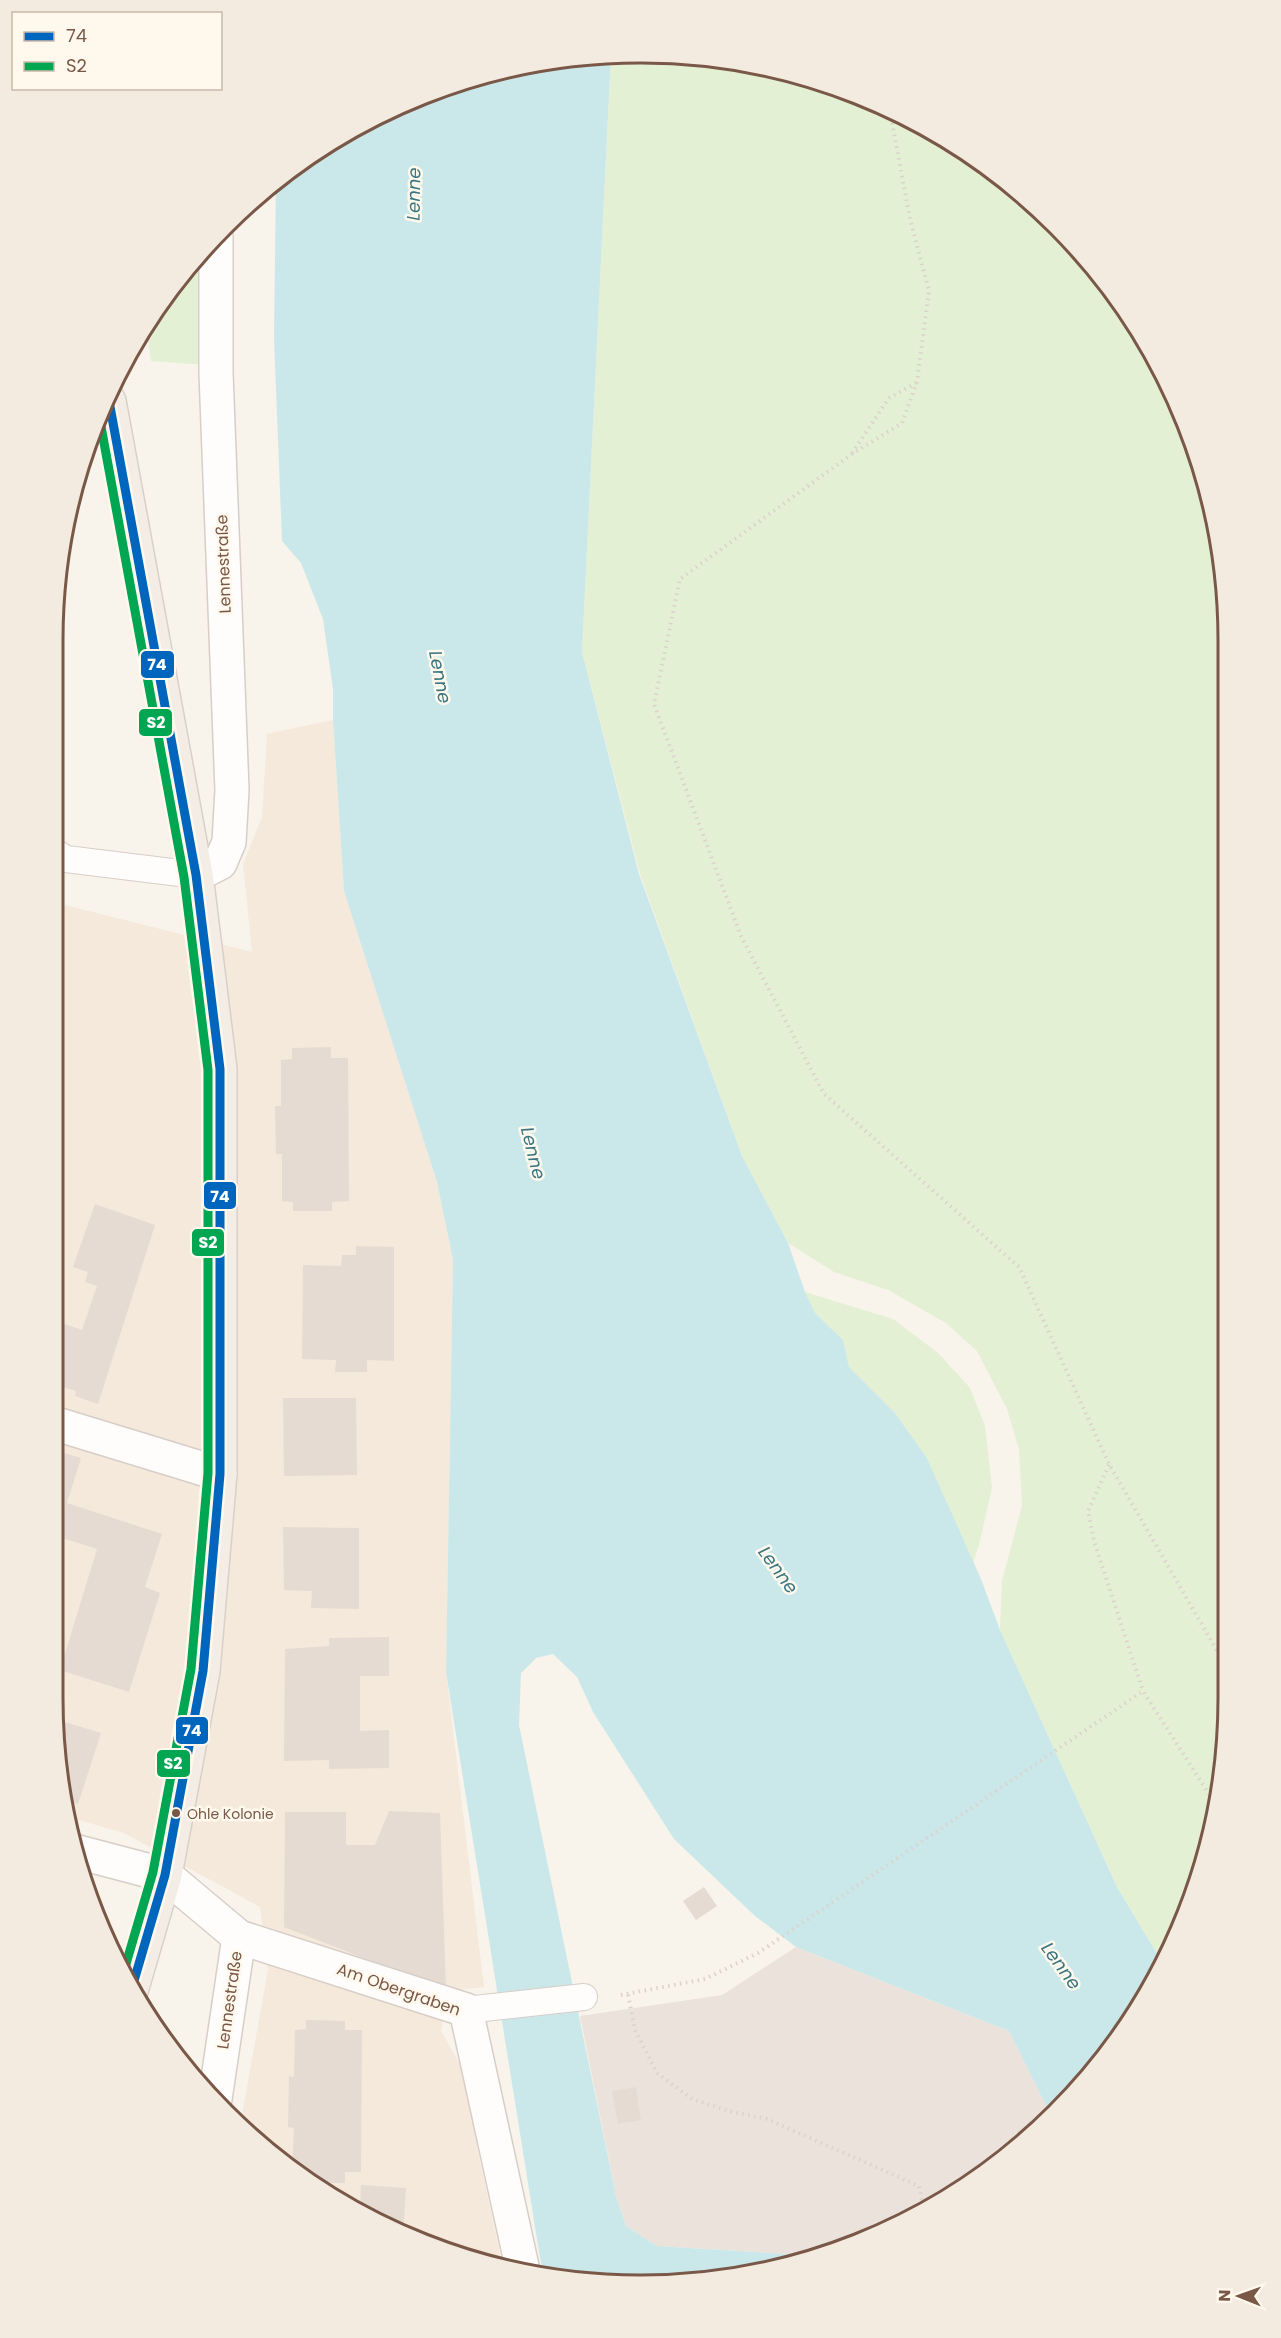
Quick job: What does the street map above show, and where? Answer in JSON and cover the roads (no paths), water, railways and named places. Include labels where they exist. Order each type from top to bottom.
[{"type":"main road","points":[[111,411],[195,875],[220,1069],[220,1474],[203,1671],[165,1875],[135,1977]]},
{"type":"street","name":"Lennestraße","points":[[195,875],[220,863],[229,842],[232,790],[216,373],[216,249]]},
{"type":"street","points":[[63,1426],[220,1474]]},
{"type":"street","points":[[85,1854],[165,1875]]},
{"type":"street","name":"Am Obergraben","points":[[165,1875],[239,1937],[476,2009],[521,2262]]},
{"type":"street","name":"Lennestraße","points":[[216,2089],[239,1937]]},
{"type":"lane","points":[[63,857],[195,875]]},
{"type":"lane","points":[[476,2009],[584,1996]]},
{"type":"water","name":"Lenne","points":[[611,64],[582,652],[639,874],[742,1156],[788,1243],[815,1313],[843,1340],[849,1367],[895,1413],[927,1458],[981,1579],[1000,1630],[1117,1887],[1157,1954],[1141,1986],[1099,2049],[1047,2108],[1009,2031],[796,1947],[755,1916],[674,1839],[593,1712],[577,1677],[553,1654],[536,1658],[521,1673],[519,1725],[616,2196],[626,2226],[657,2246],[792,2254],[790,2255],[753,2264],[678,2274],[603,2274],[542,2266],[446,1672],[453,1260],[437,1182],[344,891],[333,689],[323,619],[301,563],[282,541],[274,338],[276,193],[289,182],[352,140],[420,107],[455,94],[528,74]]},
{"type":"place","name":"Ohle Kolonie","points":[[176,1813]]}]
